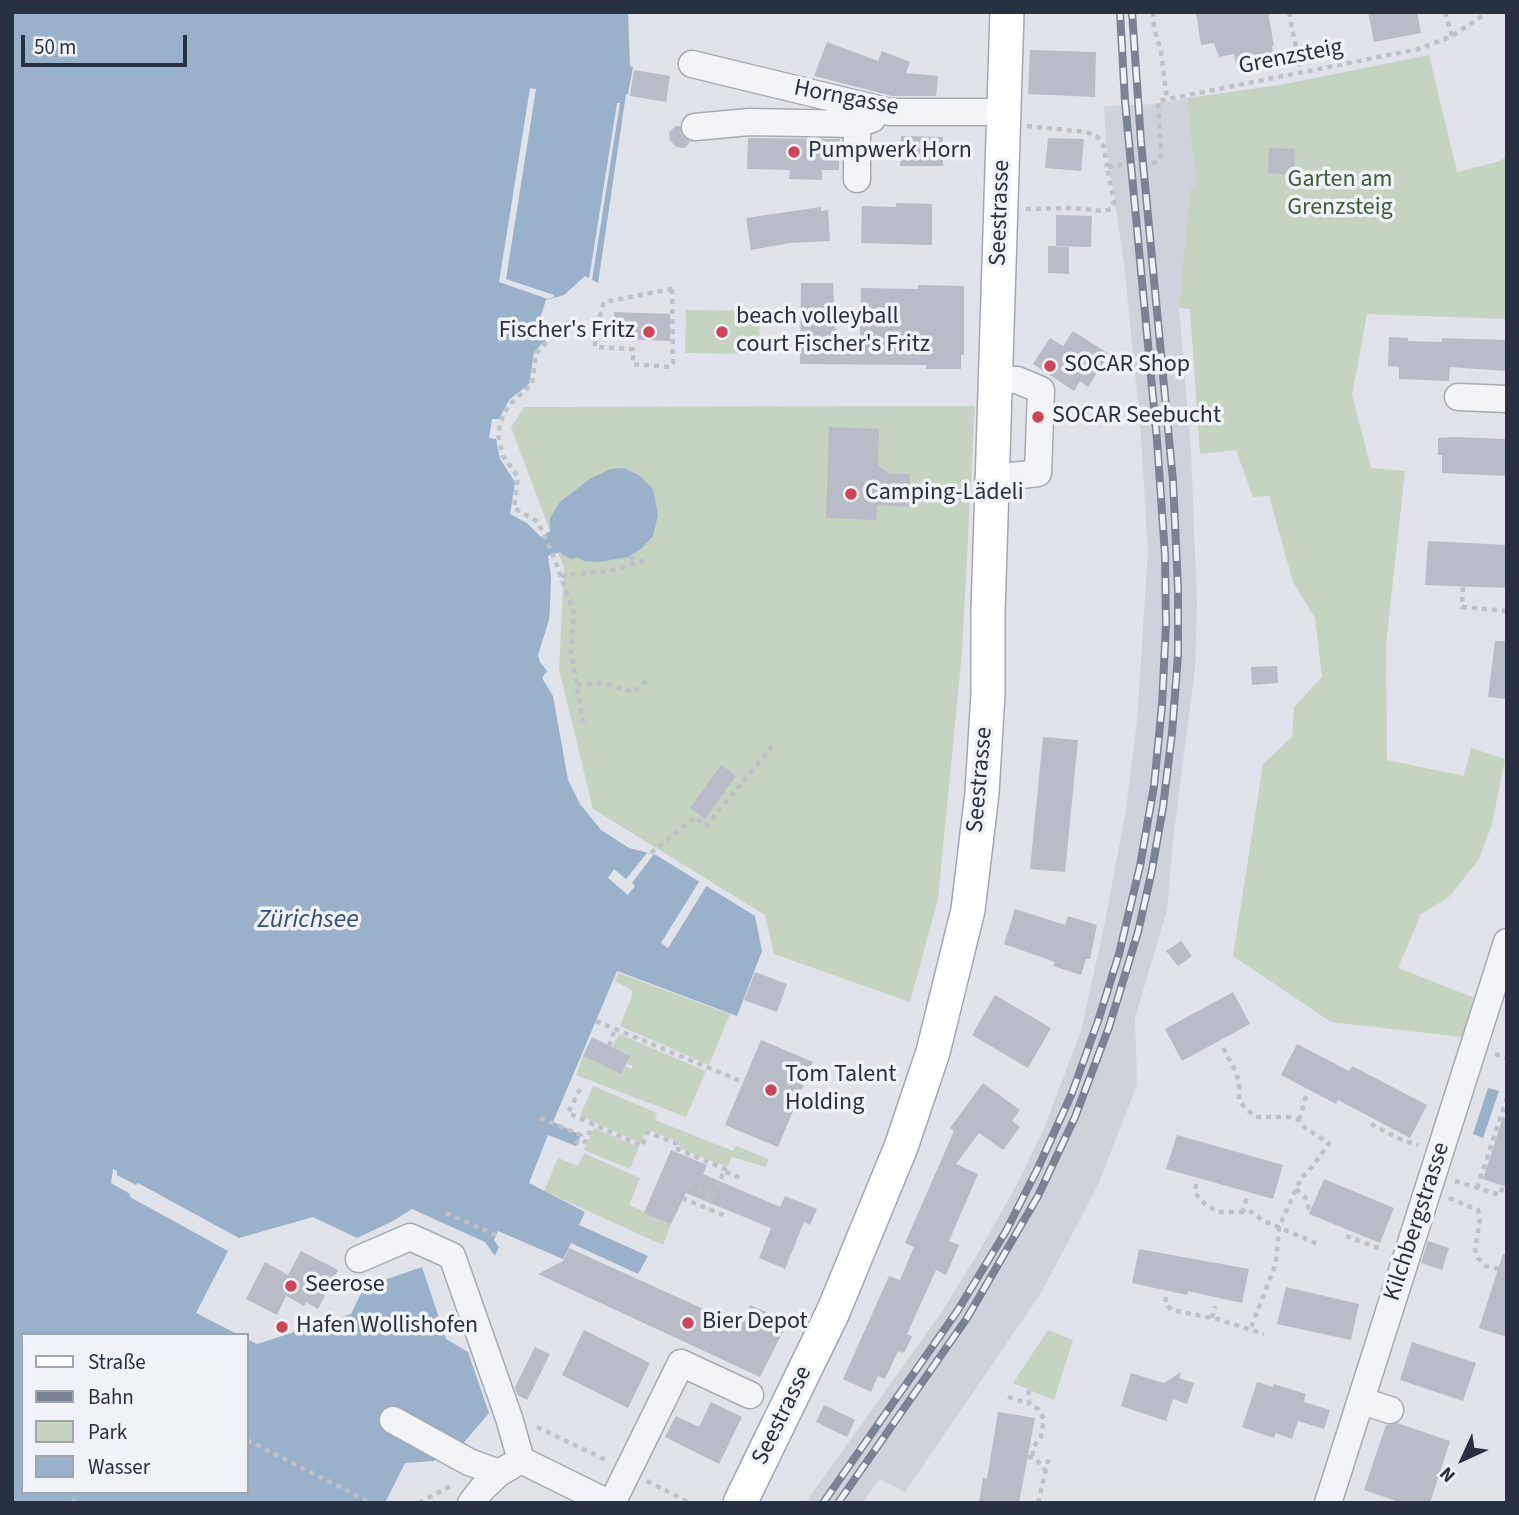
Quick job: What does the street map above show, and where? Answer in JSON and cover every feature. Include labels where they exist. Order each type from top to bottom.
[{"type":"main road","name":"Seestrasse","points":[[740,1503],[833,1312],[892,1169],[933,1052],[968,910],[982,793],[988,694],[988,612],[1007,12]]},
{"type":"street","name":"Horngasse","points":[[692,64],[890,112],[1004,112]]},
{"type":"street","points":[[695,127],[749,122],[858,124],[890,112]]},
{"type":"street","points":[[857,179],[858,124]]},
{"type":"street","points":[[994,478],[1038,473],[1041,390],[1017,380],[996,379]]},
{"type":"street","points":[[1458,397],[1507,399]]},
{"type":"street","name":"Kilchbergstrasse","points":[[1328,1503],[1507,942]]},
{"type":"street","points":[[359,1259],[410,1237],[452,1255],[509,1418],[510,1466]]},
{"type":"street","points":[[393,1420],[469,1462],[510,1466],[610,1503],[681,1363],[750,1395]]},
{"type":"street","points":[[1362,1401],[1390,1410]]},
{"type":"street","points":[[471,1503],[482,1489],[510,1466]]},
{"type":"path","points":[[1152,163],[1160,159],[1158,101],[1167,100],[1153,12]]},
{"type":"path","points":[[1289,12],[1301,74]]},
{"type":"path","points":[[1445,12],[1452,36]]},
{"type":"path","name":"Grenzsteig","points":[[1167,100],[1419,49],[1452,36],[1488,12]]},
{"type":"path","points":[[1020,209],[1070,208],[1105,211],[1111,209],[1114,202],[1104,147],[1100,139],[1086,132],[1038,126]]},
{"type":"path","points":[[1107,167],[1122,165]]},
{"type":"path","points":[[672,289],[673,363],[670,367],[633,364],[633,349],[595,347],[595,332],[604,302],[672,289]]},
{"type":"path","points":[[583,723],[571,651],[574,613],[538,522],[514,508],[518,477],[503,456],[498,435],[508,406],[532,384],[536,353],[567,323],[580,330],[595,332]]},
{"type":"path","points":[[631,556],[635,564]]},
{"type":"path","points":[[561,576],[614,570],[650,561]]},
{"type":"path","points":[[1463,587],[1462,607],[1507,611]]},
{"type":"path","points":[[577,685],[601,683],[634,692],[649,679]]},
{"type":"path","points":[[651,853],[695,817],[706,826],[774,744]]},
{"type":"path","points":[[596,1021],[743,1082]]},
{"type":"path","points":[[609,1046],[615,1029]]},
{"type":"path","points":[[1223,1048],[1235,1070],[1239,1082],[1239,1100],[1245,1108],[1256,1117],[1289,1117],[1299,1120],[1305,1128],[1329,1143],[1301,1178],[1279,1227],[1276,1263],[1250,1330]]},
{"type":"path","points":[[580,1089],[568,1113],[642,1146],[648,1132],[677,1144],[676,1148],[743,1179]]},
{"type":"path","points":[[1299,1120],[1306,1096]]},
{"type":"path","points":[[1477,1188],[1507,1098]]},
{"type":"path","points":[[540,1118],[581,1135],[576,1144]]},
{"type":"path","points":[[1500,1120],[1507,1123]]},
{"type":"path","points":[[584,1144],[584,1136],[593,1124]]},
{"type":"path","points":[[1371,1124],[1408,1142]]},
{"type":"path","points":[[708,1209],[724,1171]]},
{"type":"path","points":[[1434,1174],[1507,1197]]},
{"type":"path","points":[[1196,1184],[1195,1193],[1205,1204],[1218,1212],[1252,1212],[1262,1220],[1320,1245]]},
{"type":"path","points":[[688,1185],[713,1197]]},
{"type":"path","points":[[1499,1195],[1503,1186]]},
{"type":"path","points":[[1296,1189],[1305,1198],[1310,1212]]},
{"type":"path","points":[[682,1198],[726,1216]]},
{"type":"path","points":[[1242,1213],[1247,1198]]},
{"type":"path","points":[[1452,1200],[1478,1210],[1480,1219],[1475,1249],[1478,1258],[1486,1266],[1505,1270],[1506,1266]]},
{"type":"path","points":[[446,1213],[496,1235]]},
{"type":"path","points":[[1346,1236],[1377,1248]]},
{"type":"path","points":[[1166,1297],[1165,1303],[1172,1310],[1212,1318],[1264,1334]]},
{"type":"path","points":[[1212,1318],[1215,1306]]},
{"type":"path","points":[[1029,1390],[1030,1404]]},
{"type":"path","points":[[1009,1397],[1038,1409],[1044,1419],[1043,1429],[1030,1458],[1045,1471]]},
{"type":"path","points":[[509,1418],[531,1424],[690,1503]]},
{"type":"path","points":[[248,1441],[371,1503]]},
{"type":"path","points":[[1038,1503],[1049,1457]]},
{"type":"shaded area","points":[[1187,98],[1198,189],[1190,189],[1179,308],[1191,452],[1197,602],[1195,668],[1167,910],[1135,1018],[1137,1085],[1098,1185],[1041,1293],[905,1492],[879,1479],[863,1503],[805,1503],[943,1310],[981,1248],[1016,1186],[1044,1128],[1081,1031],[1126,810],[1137,721],[1148,552],[1140,423],[1124,263],[1106,144],[1104,106],[1156,104]]},
{"type":"green space","name":"Garten am Grenzsteig","points":[[1429,55],[1457,172],[1507,157],[1507,319],[1367,314],[1352,395],[1371,468],[1405,471],[1386,645],[1387,760],[1464,776],[1471,748],[1505,759],[1492,824],[1479,859],[1449,897],[1421,914],[1398,968],[1475,998],[1462,1037],[1331,1022],[1233,956],[1263,764],[1292,737],[1294,707],[1322,677],[1315,618],[1293,582],[1269,496],[1253,497],[1236,450],[1200,454],[1190,309],[1179,308],[1190,188],[1197,188],[1187,98],[1280,85]]},
{"type":"green space","name":"beach volleyball court Fischer's Fritz","points":[[686,310],[760,311],[759,354],[685,353]]},
{"type":"green space","points":[[975,406],[962,652],[938,899],[910,1002],[774,954],[765,915],[593,809],[559,669],[564,568],[511,427],[524,407]]},
{"type":"green space","points":[[618,973],[730,1014],[709,1065],[620,1026],[632,990],[615,981]]},
{"type":"green space","points":[[619,1034],[706,1071],[686,1117],[576,1075],[583,1056],[621,1074],[625,1066],[631,1069],[633,1066],[626,1063],[629,1055],[612,1047]]},
{"type":"green space","points":[[593,1086],[657,1113],[655,1120],[733,1151],[736,1146],[769,1159],[766,1167],[732,1157],[727,1167],[679,1148],[680,1143],[647,1129],[641,1143],[580,1116]]},
{"type":"green space","points":[[594,1128],[639,1147],[630,1169],[584,1150]]},
{"type":"green space","points":[[584,1153],[640,1178],[629,1205],[671,1224],[663,1245],[544,1191],[558,1158],[578,1166]]},
{"type":"green space","points":[[1048,1330],[1073,1340],[1054,1400],[1013,1383]]},
{"type":"water","name":"Zürichsee","points":[[12,12],[628,12],[630,66],[633,67],[626,94],[598,283],[585,276],[564,295],[546,300],[540,318],[553,333],[534,352],[529,384],[509,400],[499,419],[492,419],[489,438],[496,439],[500,459],[515,482],[510,514],[527,523],[541,537],[550,531],[550,518],[560,502],[591,478],[611,469],[624,468],[640,476],[653,489],[658,515],[653,536],[642,548],[628,557],[599,562],[584,561],[577,557],[573,559],[560,552],[548,556],[551,577],[549,620],[538,655],[547,671],[542,678],[553,696],[568,780],[580,804],[601,830],[629,848],[656,855],[755,916],[762,951],[737,1016],[617,971],[553,1122],[581,1135],[576,1146],[548,1135],[529,1183],[585,1212],[579,1225],[648,1256],[638,1274],[571,1243],[563,1259],[498,1231],[494,1240],[499,1247],[495,1256],[485,1242],[412,1209],[357,1238],[313,1217],[239,1238],[228,1251],[196,1313],[235,1333],[21,1333],[21,1494],[248,1494],[248,1340],[257,1344],[351,1314],[364,1287],[422,1267],[446,1339],[468,1352],[489,1413],[449,1460],[440,1455],[434,1461],[405,1463],[385,1503],[12,1503]]},
{"type":"water","points":[[1488,1088],[1499,1091],[1483,1138],[1473,1134]]},
{"type":"pier","points":[[530,88],[536,89],[506,279],[554,295],[548,299],[499,282]]},
{"type":"pier","points":[[617,103],[620,103],[592,280],[589,279]]},
{"type":"pier","points":[[647,853],[654,854],[632,883],[635,886],[628,895],[608,878],[614,869],[626,879]]},
{"type":"pier","points":[[700,880],[707,885],[668,948],[661,943]]},
{"type":"pier","points":[[113,1169],[117,1171],[117,1175],[136,1185],[138,1183],[239,1238],[228,1251],[130,1197],[130,1194],[111,1183]]},
{"type":"building","points":[[1196,12],[1268,12],[1274,58],[1236,65],[1234,54],[1219,57],[1214,43],[1201,45]]},
{"type":"building","points":[[1368,12],[1417,12],[1421,33],[1374,42]]},
{"type":"building","points":[[827,42],[878,61],[882,51],[910,62],[906,73],[938,76],[936,96],[892,96],[814,76]]},
{"type":"building","points":[[1030,50],[1096,52],[1095,97],[1028,94]]},
{"type":"building","points":[[634,70],[670,76],[666,102],[630,96]]},
{"type":"building","points":[[680,126],[682,135],[690,142],[685,148],[676,147],[670,140],[669,132]]},
{"type":"building","points":[[901,136],[943,137],[943,166],[900,166]]},
{"type":"building","name":"Pumpwerk Horn","points":[[748,138],[840,139],[839,170],[822,170],[822,180],[789,179],[790,170],[747,169]]},
{"type":"building","points":[[1048,138],[1084,139],[1081,171],[1045,168]]},
{"type":"building","points":[[1269,148],[1295,149],[1294,175],[1268,173]]},
{"type":"building","points":[[896,203],[932,204],[932,245],[861,243],[862,206],[896,207]]},
{"type":"building","points":[[821,207],[821,211],[828,210],[830,241],[790,243],[751,250],[746,218]]},
{"type":"building","points":[[1056,215],[1092,216],[1091,247],[1056,246]]},
{"type":"building","points":[[1048,246],[1069,247],[1069,274],[1048,273]]},
{"type":"building","points":[[801,283],[833,283],[836,337],[860,337],[861,288],[918,289],[918,285],[964,286],[964,355],[961,355],[961,369],[926,369],[926,365],[800,364]]},
{"type":"building","points":[[614,312],[670,314],[670,341],[613,339]]},
{"type":"building","points":[[1073,331],[1109,354],[1088,387],[1080,381],[1074,391],[1033,364],[1050,338],[1063,346]]},
{"type":"building","points":[[1389,337],[1408,338],[1408,341],[1442,342],[1442,338],[1507,340],[1507,371],[1450,367],[1449,381],[1399,379],[1399,367],[1388,366]]},
{"type":"building","points":[[829,427],[879,429],[878,466],[890,474],[910,474],[909,507],[877,505],[876,520],[826,518]]},
{"type":"building","points":[[1438,438],[1507,439],[1507,476],[1442,473]]},
{"type":"building","points":[[1428,541],[1507,545],[1507,588],[1425,585]]},
{"type":"building","points":[[1495,641],[1507,641],[1507,699],[1488,697]]},
{"type":"building","points":[[1277,666],[1278,683],[1252,685],[1251,667]]},
{"type":"building","points":[[1043,737],[1078,740],[1065,872],[1030,869]]},
{"type":"building","points":[[721,765],[736,776],[705,819],[690,808]]},
{"type":"building","points":[[1015,909],[1065,925],[1068,916],[1097,925],[1090,959],[1086,959],[1081,975],[1053,966],[1055,962],[1004,944]]},
{"type":"building","points":[[1181,941],[1192,956],[1178,966],[1166,951]]},
{"type":"building","points":[[755,972],[787,984],[777,1012],[744,1000]]},
{"type":"building","points":[[1233,992],[1250,1024],[1182,1061],[1165,1029]]},
{"type":"building","points":[[995,995],[1051,1028],[1028,1068],[972,1035]]},
{"type":"building","points":[[592,1037],[630,1056],[621,1074],[583,1056]]},
{"type":"building","name":"Tom Talent Holding","points":[[761,1040],[813,1062],[778,1147],[725,1125]]},
{"type":"building","points":[[1297,1044],[1349,1071],[1352,1066],[1427,1105],[1410,1138],[1338,1100],[1336,1104],[1281,1075]]},
{"type":"building","points":[[983,1083],[1020,1110],[1012,1121],[1020,1127],[1003,1150],[979,1133],[956,1164],[978,1174],[949,1241],[959,1245],[946,1275],[936,1270],[907,1334],[912,1337],[904,1353],[898,1351],[885,1379],[878,1376],[871,1392],[843,1379],[889,1276],[900,1280],[914,1247],[905,1243],[954,1131],[950,1128]]},
{"type":"building","points":[[1503,1117],[1507,1118],[1507,1187],[1483,1179]]},
{"type":"building","points":[[1177,1135],[1283,1165],[1273,1199],[1166,1169]]},
{"type":"building","points":[[671,1150],[707,1165],[703,1174],[780,1207],[785,1196],[817,1209],[810,1225],[804,1222],[785,1269],[759,1258],[771,1228],[686,1193],[671,1224],[644,1213]]},
{"type":"building","points":[[1324,1179],[1394,1208],[1380,1243],[1309,1214]]},
{"type":"building","points":[[1428,1241],[1449,1248],[1442,1270],[1421,1263]]},
{"type":"building","points":[[569,1248],[741,1326],[750,1305],[788,1322],[760,1377],[538,1274],[563,1261]]},
{"type":"building","points":[[1139,1249],[1249,1269],[1242,1303],[1188,1291],[1187,1295],[1132,1283]]},
{"type":"building","name":"Seerose","points":[[301,1251],[338,1270],[318,1309],[306,1302],[304,1306],[286,1296],[277,1315],[246,1299],[265,1262],[288,1275]]},
{"type":"building","points":[[1503,1254],[1507,1254],[1507,1337],[1479,1328]]},
{"type":"building","points":[[1286,1287],[1359,1304],[1351,1340],[1277,1324]]},
{"type":"building","points":[[584,1330],[650,1363],[628,1408],[562,1375]]},
{"type":"building","points":[[1412,1342],[1476,1363],[1463,1401],[1400,1380]]},
{"type":"building","points":[[535,1347],[550,1354],[527,1400],[517,1395],[515,1387]]},
{"type":"building","points":[[1181,1372],[1179,1378],[1194,1383],[1187,1404],[1173,1399],[1166,1421],[1121,1406],[1131,1373],[1164,1383]]},
{"type":"building","points":[[1257,1382],[1273,1387],[1274,1384],[1306,1394],[1304,1402],[1330,1410],[1324,1429],[1298,1421],[1292,1439],[1276,1433],[1274,1438],[1242,1427]]},
{"type":"building","points":[[711,1402],[742,1417],[719,1464],[665,1437],[676,1416],[699,1427]]},
{"type":"building","points":[[824,1405],[855,1420],[847,1437],[816,1422]]},
{"type":"building","points":[[998,1412],[1035,1418],[1019,1503],[979,1503],[983,1478],[987,1479]]},
{"type":"building","points":[[1397,1423],[1450,1441],[1430,1503],[1402,1503],[1364,1490],[1386,1425]]},
{"type":"railway","points":[[823,1503],[958,1310],[1006,1231],[1038,1168],[1072,1093],[1098,1021],[1119,954],[1140,866],[1154,786],[1162,705],[1166,624],[1165,555],[1157,440],[1125,101],[1120,12]]},
{"type":"railway","points":[[838,1503],[967,1318],[1038,1196],[1075,1117],[1109,1027],[1138,932],[1152,870],[1172,733],[1178,655],[1178,588],[1173,481],[1141,142],[1132,12]]},
{"type":"place","name":"Pumpwerk Horn","points":[[794,152]]},
{"type":"place","name":"Fischer's Fritz","points":[[649,332]]},
{"type":"place","name":"beach volleyball court Fischer's Fritz","points":[[722,332]]},
{"type":"place","name":"SOCAR Shop","points":[[1050,366]]},
{"type":"place","name":"SOCAR Seebucht","points":[[1038,417]]},
{"type":"place","name":"Camping-Lädeli","points":[[851,494]]},
{"type":"place","name":"Tom Talent Holding","points":[[771,1090]]},
{"type":"place","name":"Seerose","points":[[291,1286]]},
{"type":"place","name":"Bier Depot","points":[[688,1323]]},
{"type":"place","name":"Hafen Wollishofen","points":[[282,1327]]}]
